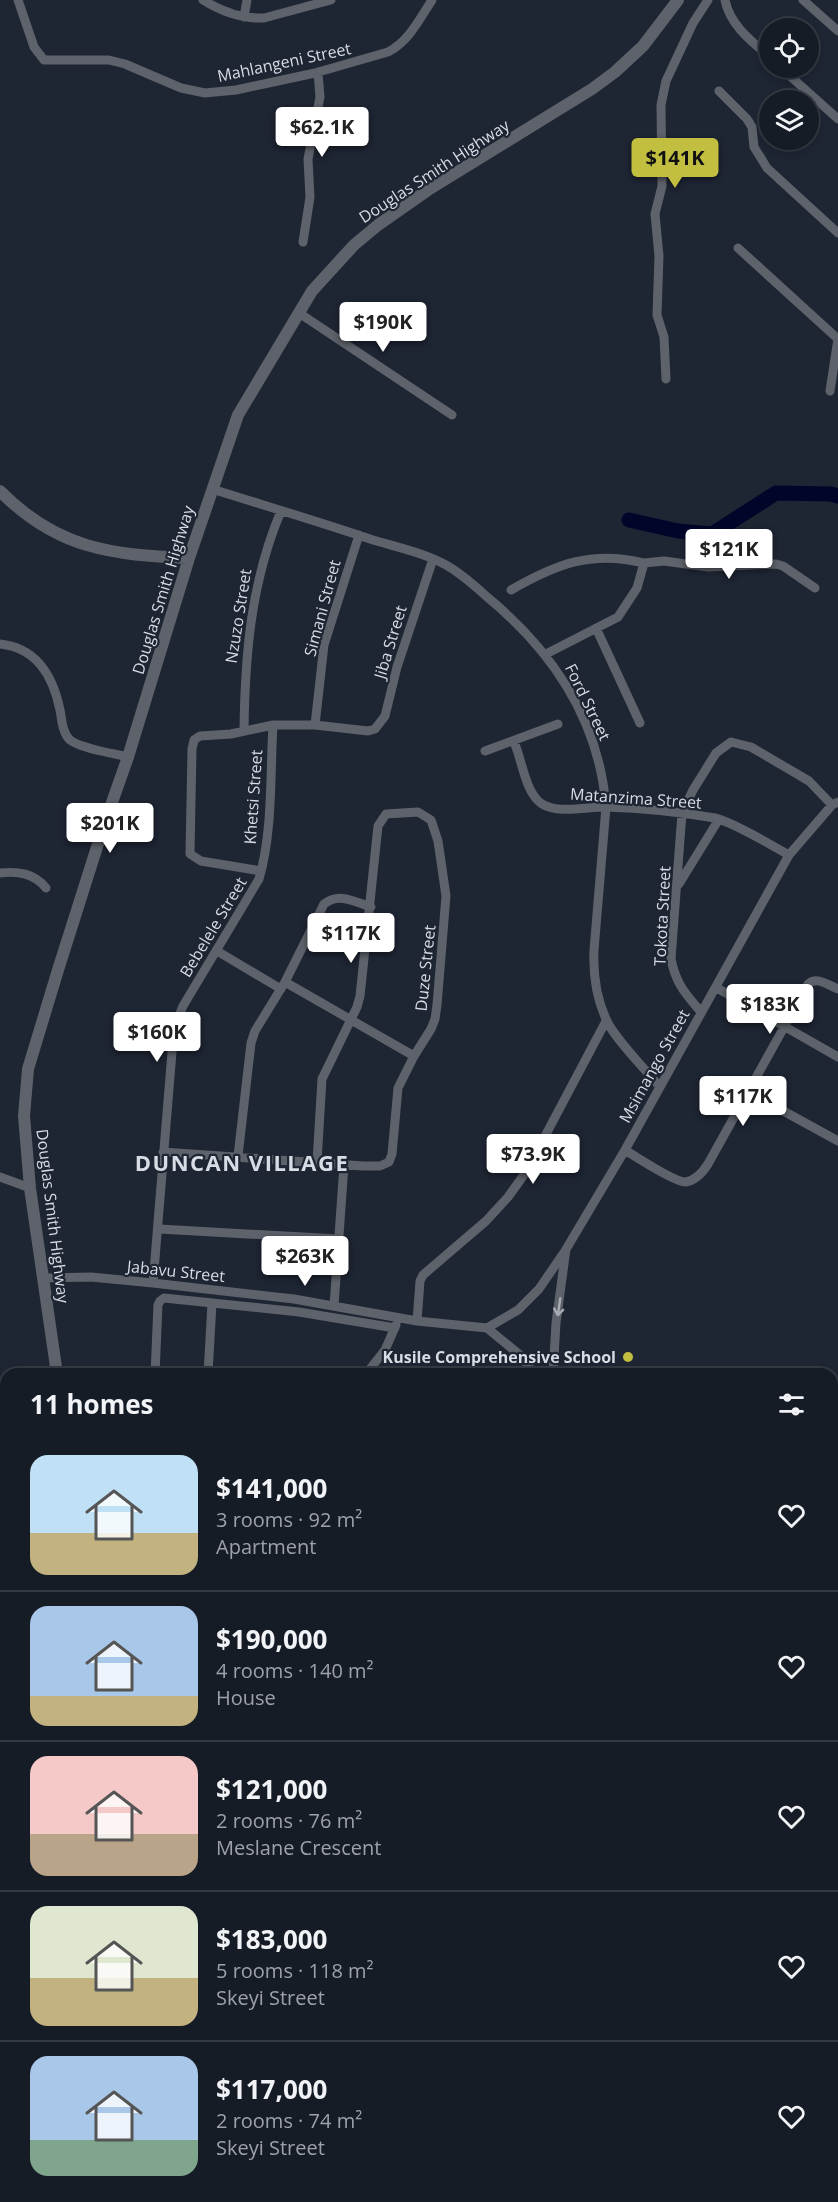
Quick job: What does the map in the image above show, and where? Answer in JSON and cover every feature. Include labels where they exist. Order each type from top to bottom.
[{"type":"street","name":"Mahlangeni Street","points":[[18,0],[36,53],[45,60],[109,60],[125,64],[181,88],[205,93],[236,90],[318,72],[388,52],[399,47],[409,36],[432,0]]},
{"type":"street","points":[[203,0],[217,9],[244,17],[264,18],[331,0]]},
{"type":"street","points":[[244,17],[246,0]]},
{"type":"street","name":"Douglas Smith Highway","points":[[56,1368],[30,1188],[24,1116],[28,1069],[189,558],[238,415],[312,291],[339,259],[378,225],[428,190],[573,101],[615,72],[643,46],[678,0]]},
{"type":"street","points":[[666,379],[664,338],[657,315],[659,255],[655,214],[662,186],[661,105],[666,81],[693,23],[708,0]]},
{"type":"street","points":[[725,0],[732,20],[759,47]]},
{"type":"street","points":[[803,0],[838,31]]},
{"type":"street","points":[[303,242],[310,197],[308,159],[320,97],[318,72]]},
{"type":"street","points":[[792,78],[838,119]]},
{"type":"street","points":[[719,91],[752,127],[754,147],[767,168],[838,233]]},
{"type":"street","points":[[738,248],[838,339],[830,391]]},
{"type":"street","points":[[297,315],[452,415]]},
{"type":"street","name":"Ford Street","points":[[213,489],[433,559],[447,566],[496,604],[546,654],[568,688],[594,744],[604,784],[606,807],[593,971],[606,1021],[659,1086]]},
{"type":"street","points":[[0,491],[43,526],[64,538],[90,547],[137,556],[189,558]]},
{"type":"street","name":"Nzuzo Street","points":[[244,730],[244,668],[254,598],[268,540],[281,511]]},
{"type":"street","name":"Simani Street","points":[[315,725],[324,645],[359,535]]},
{"type":"street","points":[[511,590],[548,570],[578,560],[605,557],[625,558],[644,563],[664,561],[708,567],[776,564],[783,566],[815,588]]},
{"type":"street","name":"Jiba Street","points":[[315,725],[372,730],[382,723],[397,667],[433,559]]},
{"type":"street","points":[[546,654],[618,617],[637,588],[644,563]]},
{"type":"street","points":[[596,628],[640,723]]},
{"type":"street","points":[[0,644],[21,649],[32,655],[43,666],[55,691],[63,726],[70,739],[80,745],[128,757]]},
{"type":"street","points":[[261,871],[201,861],[192,856],[189,850],[194,740],[200,736],[231,734],[273,724],[315,725]]},
{"type":"street","name":"Khetsi Street","points":[[261,871],[267,827],[273,724]]},
{"type":"street","points":[[485,751],[558,724]]},
{"type":"street","name":"Matanzima Street","points":[[514,742],[530,791],[542,804],[557,808],[606,807],[682,813],[719,819],[789,855]]},
{"type":"street","points":[[682,813],[716,753],[731,742],[751,747],[809,781],[835,804]]},
{"type":"street","name":"Msimango Street","points":[[487,1328],[518,1310],[538,1289],[566,1249],[625,1150],[701,1012],[717,988],[789,855],[835,804]]},
{"type":"street","name":"Duze Street","points":[[344,1165],[380,1166],[389,1162],[392,1154],[398,1088],[435,1019],[446,910],[438,841],[431,820],[418,812],[386,814],[380,821],[370,907]]},
{"type":"street","name":"Tokota Street","points":[[682,813],[671,959],[678,984],[701,1012]]},
{"type":"street","points":[[678,886],[719,819]]},
{"type":"street","name":"Bebelele Street","points":[[153,1283],[174,1028],[183,1006],[251,894],[261,871]]},
{"type":"street","points":[[0,873],[25,873],[40,881],[46,888]]},
{"type":"street","points":[[238,1156],[251,1043],[255,1031],[283,985],[324,904],[338,897],[370,907],[360,996],[352,1019],[325,1068],[322,1079],[317,1162]]},
{"type":"street","points":[[217,951],[352,1019],[414,1056]]},
{"type":"street","points":[[625,1150],[678,1181],[688,1182],[695,1178],[708,1164],[810,981],[820,981],[838,989]]},
{"type":"street","points":[[717,988],[838,1056]]},
{"type":"street","points":[[417,1320],[420,1281],[423,1275],[486,1221],[508,1197],[526,1172],[606,1021]]},
{"type":"street","points":[[747,1091],[838,1141]]},
{"type":"street","points":[[163,1152],[344,1165],[334,1306]]},
{"type":"street","points":[[0,1178],[30,1188]]},
{"type":"street","points":[[159,1228],[339,1239]]},
{"type":"street","points":[[553,1368],[556,1323],[566,1249]]},
{"type":"street","name":"Jabavu Street","points":[[44,1278],[91,1277],[153,1283],[294,1299],[397,1317],[487,1328]]},
{"type":"street","points":[[155,1368],[160,1300],[164,1298],[299,1312],[395,1328]]},
{"type":"street","points":[[207,1368],[212,1303]]},
{"type":"street","points":[[374,1368],[386,1350],[397,1317]]},
{"type":"street","points":[[487,1328],[520,1355],[530,1368]]},
{"type":"waterway","points":[[629,520],[678,531],[712,534],[776,493],[838,496]]},
{"type":"place","name":"Kusile Comprehensive School","points":[[628,1357]]},
{"type":"district","name":"DUNCAN VILLAGE","points":[[242,1163]]}]
